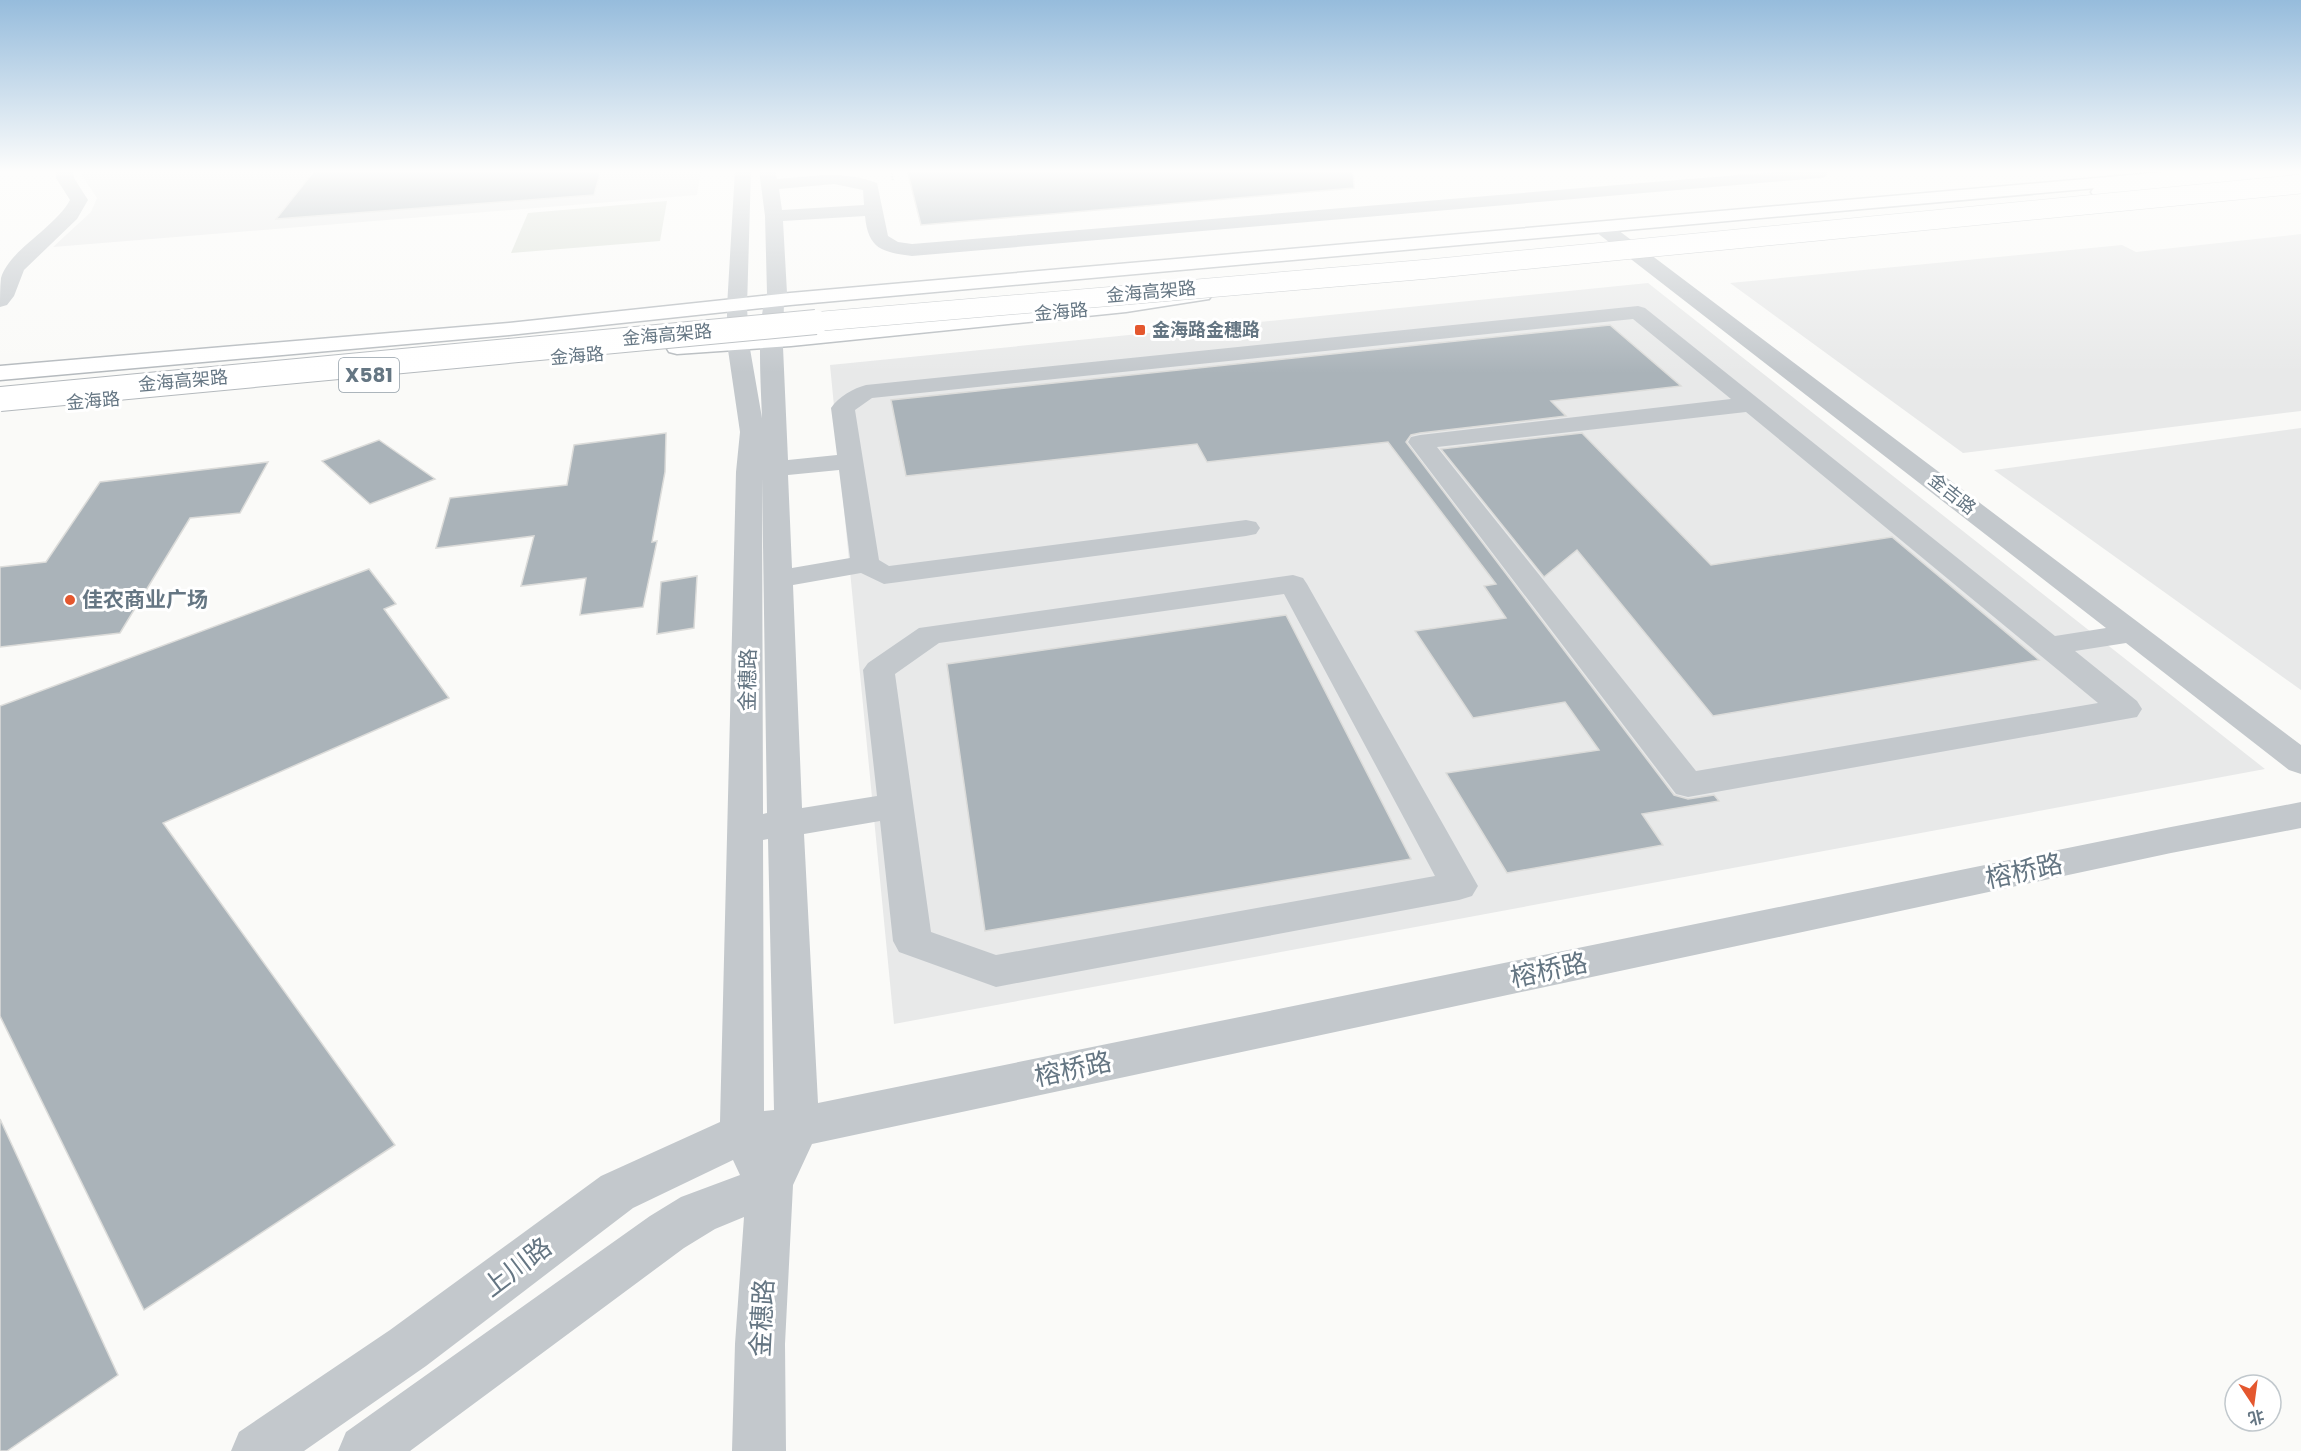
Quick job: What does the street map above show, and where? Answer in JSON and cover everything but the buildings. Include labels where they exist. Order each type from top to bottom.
[{"type":"main road","name":"金海路","points":[[0,373],[509,329],[737,307],[774,301],[1493,238]]},
{"type":"main road","name":"金海高架路","points":[[0,387],[1612,238]]},
{"type":"main road","name":"金海高架路","points":[[0,400],[865,316],[1429,269],[1750,238]]},
{"type":"main road","name":"金海路","points":[[0,410],[716,343],[773,340],[1126,306],[1225,292],[1799,238]]},
{"type":"main road","points":[[0,400],[1225,292]]},
{"type":"street","points":[[0,301],[15,268],[47,238]]},
{"type":"street","name":"金穗路","points":[[740,238],[738,343],[752,432],[763,471],[780,579],[785,822],[797,1127],[771,1185],[760,1344],[759,1451]]},
{"type":"street","name":"金穗路","points":[[742,1134],[746,830],[763,471],[774,301],[777,293],[775,238]]},
{"type":"street","points":[[878,238],[880,243],[892,248],[912,250],[1057,238]]},
{"type":"street","points":[[955,238],[957,246]]},
{"type":"street","name":"金吉路","points":[[1617,238],[2301,762]]},
{"type":"street","points":[[865,564],[843,408],[866,392],[1638,312],[2126,709],[1688,785],[1420,442],[1751,404]]},
{"type":"street","points":[[763,471],[850,461]]},
{"type":"street","points":[[780,579],[865,564],[884,575],[1246,528]]},
{"type":"street","points":[[1293,584],[1459,886],[996,971],[914,941],[896,806],[879,670],[930,635],[1293,584]]},
{"type":"street","points":[[2049,646],[2133,633]]},
{"type":"street","points":[[746,830],[896,806]]},
{"type":"street","name":"榕桥路","points":[[797,1127],[2301,815]]},
{"type":"street","name":"上川路","points":[[258,1451],[408,1348],[617,1192],[742,1134],[797,1127]]},
{"type":"street","points":[[365,1451],[667,1232],[698,1213],[771,1185],[742,1134]]},
{"type":"shaded area","points":[[63,238],[168,238],[53,247]]},
{"type":"shaded area","points":[[517,238],[661,238],[660,241],[511,253]]},
{"type":"shaded area","points":[[2267,238],[2301,238],[2301,411],[1963,453],[1730,283],[2122,245],[2136,252]]},
{"type":"shaded area","points":[[1648,283],[2265,769],[894,1024],[830,365]]},
{"type":"shaded area","points":[[2301,428],[2301,690],[1994,470]]},
{"type":"place","name":"金海路金穗路","points":[[1140,330]]},
{"type":"place","name":"佳农商业广场","points":[[70,600]]}]
